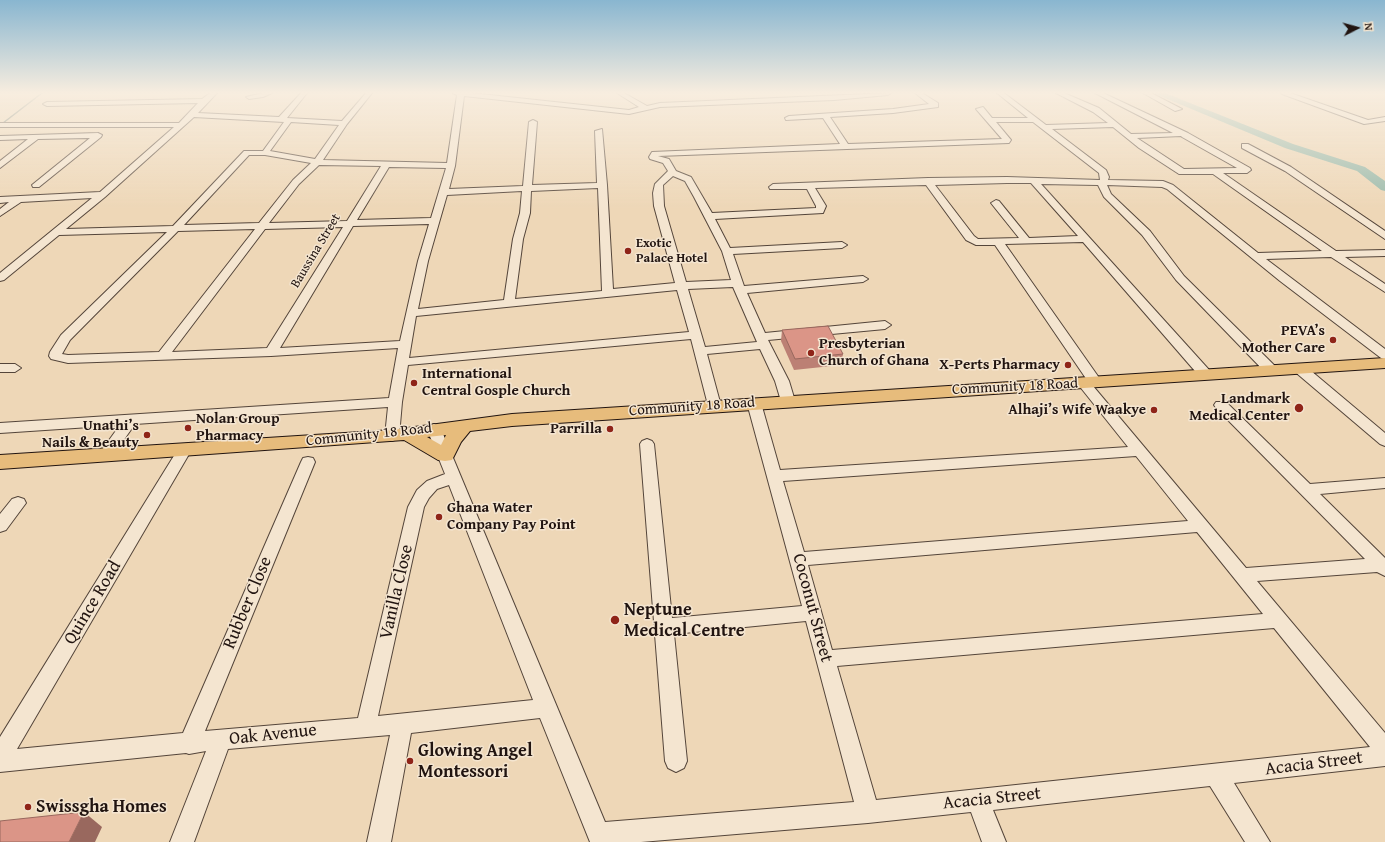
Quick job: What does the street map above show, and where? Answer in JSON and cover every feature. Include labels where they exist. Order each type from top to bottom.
[{"type":"main road","name":"Community 18 Road","points":[[0,462],[399,435],[466,424],[512,420],[1385,363]]},
{"type":"main road","points":[[399,435],[445,455],[452,439],[466,424]]},
{"type":"street","points":[[0,278],[59,232],[171,132]]},
{"type":"street","points":[[265,153],[278,132]]},
{"type":"street","points":[[162,356],[296,182],[317,162],[338,132]]},
{"type":"street","points":[[399,435],[395,402],[405,344],[423,261],[445,192],[451,166],[454,132]]},
{"type":"street","points":[[509,303],[518,239],[525,212],[532,132]]},
{"type":"street","points":[[599,132],[608,293]]},
{"type":"street","points":[[836,132],[846,147]]},
{"type":"street","points":[[788,401],[782,381],[738,287],[727,251],[709,216],[688,179],[672,172],[666,161],[653,157],[655,154],[1006,141],[1007,140],[1000,132]]},
{"type":"street","points":[[1053,132],[1103,172],[1105,177],[1102,183],[1107,195],[1146,233],[1180,278],[1271,370]]},
{"type":"street","points":[[1125,132],[1182,172],[1247,170],[1179,132]]},
{"type":"street","points":[[1129,136],[1185,135]]},
{"type":"street","points":[[0,138],[98,136],[36,185]]},
{"type":"street","points":[[0,166],[35,138]]},
{"type":"street","points":[[1245,146],[1288,169],[1385,236]]},
{"type":"street","points":[[405,344],[271,352],[162,356],[68,359],[55,356],[57,349],[65,338],[177,227],[244,154],[253,152],[265,153],[317,162],[451,166]]},
{"type":"street","name":"Baussina Street","points":[[271,352],[386,165]]},
{"type":"street","points":[[672,172],[659,184],[659,206],[681,286],[687,301],[714,406]]},
{"type":"street","points":[[1216,172],[1385,289]]},
{"type":"street","points":[[1034,181],[1206,375]]},
{"type":"street","points":[[773,187],[928,182],[1034,181],[1163,184],[1170,187],[1255,256],[1385,355]]},
{"type":"street","points":[[928,182],[973,240],[982,242],[998,242],[1086,239]]},
{"type":"street","points":[[445,192],[603,185]]},
{"type":"street","points":[[709,216],[820,210],[821,206],[809,186]]},
{"type":"street","points":[[0,200],[102,195]]},
{"type":"street","points":[[0,213],[19,199]]},
{"type":"street","points":[[996,203],[1027,241]]},
{"type":"street","points":[[59,232],[177,227],[436,221]]},
{"type":"street","points":[[998,242],[1090,382],[1140,451],[1385,749]]},
{"type":"street","points":[[727,251],[842,245]]},
{"type":"street","points":[[1255,256],[1385,253]]},
{"type":"street","points":[[411,312],[681,286],[738,287],[863,279]]},
{"type":"street","points":[[700,351],[885,324]]},
{"type":"street","points":[[402,362],[695,335]]},
{"type":"street","points":[[0,368],[15,368]]},
{"type":"street","points":[[1299,368],[1385,441]]},
{"type":"street","points":[[0,428],[395,402]]},
{"type":"street","name":"Coconut Street","points":[[754,403],[776,476],[868,812]]},
{"type":"street","points":[[1221,405],[1383,567]]},
{"type":"street","points":[[106,454],[132,419]]},
{"type":"street","points":[[434,429],[600,838]]},
{"type":"street","points":[[646,444],[676,761]]},
{"type":"street","name":"Quince Road","points":[[0,757],[185,449]]},
{"type":"street","points":[[776,476],[1140,451]]},
{"type":"street","name":"Rubber Close","points":[[189,744],[308,462]]},
{"type":"street","name":"Vanilla Close","points":[[366,726],[416,507],[422,494],[432,485],[453,477]]},
{"type":"street","points":[[1306,490],[1385,483]]},
{"type":"street","points":[[0,526],[18,503]]},
{"type":"street","points":[[798,559],[1202,526]]},
{"type":"street","points":[[1243,575],[1383,567]]},
{"type":"street","points":[[664,627],[813,613]]},
{"type":"street","points":[[826,659],[1278,620]]},
{"type":"street","name":"Oak Avenue","points":[[0,761],[189,744],[296,732],[402,724],[546,708]]},
{"type":"street","points":[[378,842],[402,724]]},
{"type":"street","points":[[182,842],[221,740]]},
{"type":"street","name":"Acacia Street","points":[[600,838],[978,801],[1385,756]]},
{"type":"street","points":[[1216,775],[1258,842]]},
{"type":"street","points":[[978,801],[994,842]]},
{"type":"building","points":[[828,326],[843,354],[795,359],[782,330]]},
{"type":"building","points":[[84,812],[69,842],[0,842],[0,821]]},
{"type":"waterway","points":[[1255,132],[1289,146],[1361,169],[1385,187]]},
{"type":"place","name":"Exotic Palace Hotel","points":[[628,251]]},
{"type":"place","name":"PEVA’s Mother Care","points":[[1333,340]]},
{"type":"place","name":"Presbyterian Church of Ghana","points":[[811,353]]},
{"type":"place","name":"X-Perts Pharmacy","points":[[1068,365]]},
{"type":"place","name":"International Central Gosple Church","points":[[414,383]]},
{"type":"place","name":"Landmark Medical Center","points":[[1299,408]]},
{"type":"place","name":"Alhaji’s Wife Waakye","points":[[1154,410]]},
{"type":"place","name":"Nolan Group Pharmacy","points":[[188,428]]},
{"type":"place","name":"Parrilla","points":[[610,429]]},
{"type":"place","name":"Unathi’s Nails & Beauty","points":[[147,435]]},
{"type":"place","name":"Ghana Water Company Pay Point","points":[[439,517]]},
{"type":"place","name":"Neptune Medical Centre","points":[[615,620]]},
{"type":"place","name":"Glowing Angel Montessori","points":[[410,761]]},
{"type":"place","name":"Swissgha Homes","points":[[28,807]]}]
